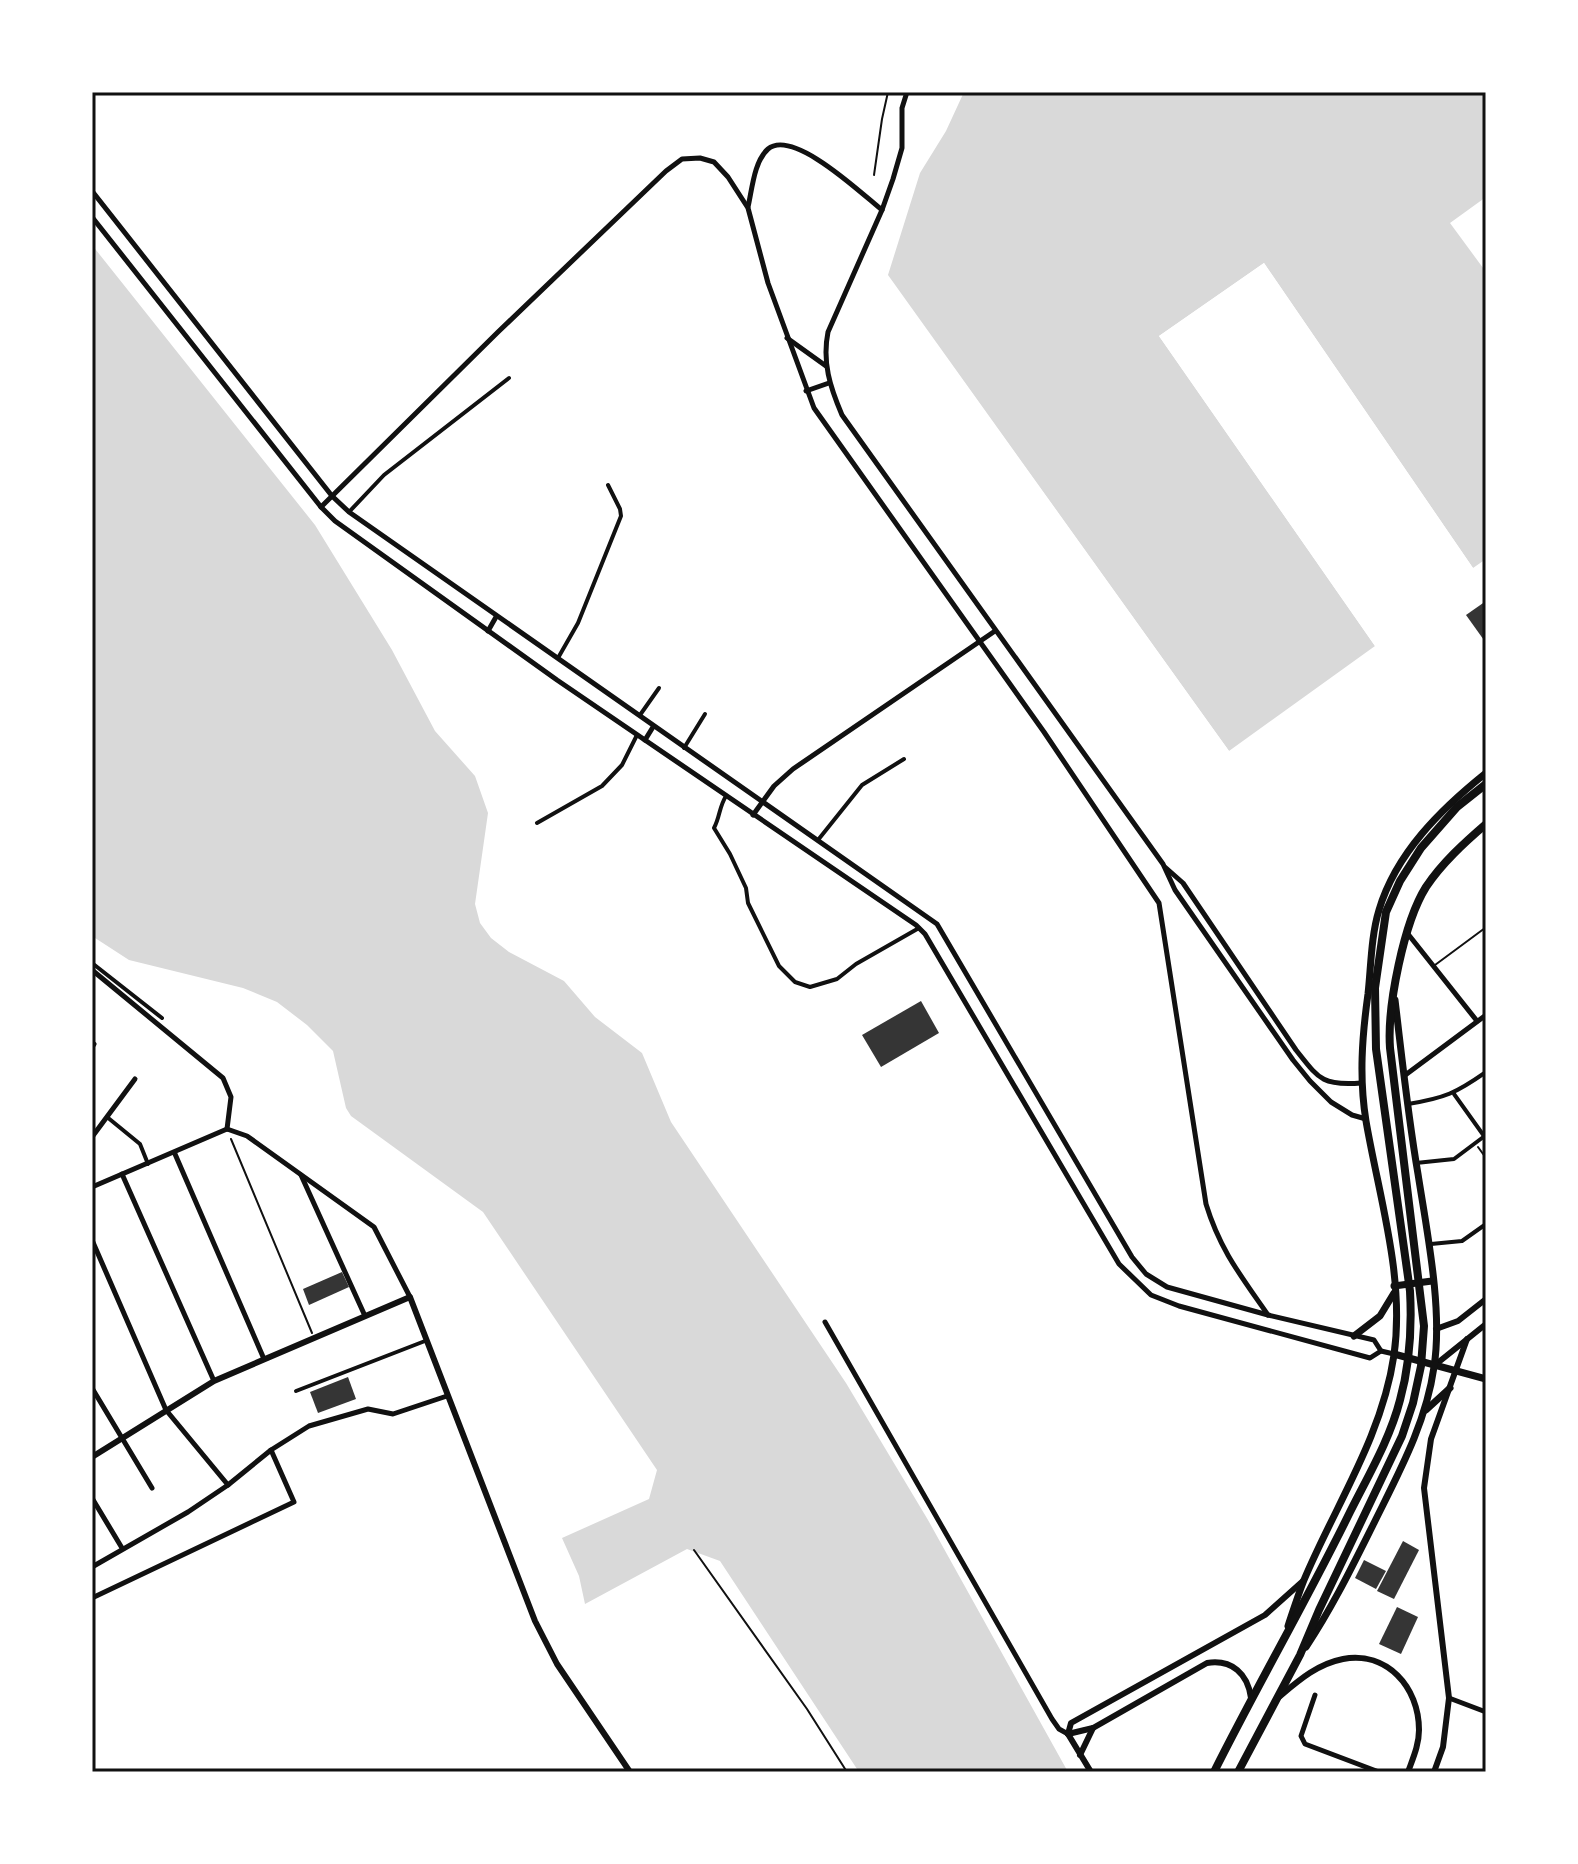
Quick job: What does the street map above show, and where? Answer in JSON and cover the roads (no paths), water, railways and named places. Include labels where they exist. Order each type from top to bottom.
[{"type":"highway","points":[[1214,1772],[1305,1603],[1389,1433],[1408,1365],[1412,1326],[1410,1291],[1376,1049],[1374,999],[1386,912],[1400,881],[1421,848],[1457,807],[1486,784]]},
{"type":"highway","points":[[1238,1772],[1300,1655],[1402,1436],[1413,1403],[1421,1366],[1424,1326],[1422,1291],[1388,1025],[1408,934],[1425,888],[1454,853],[1486,824]]},
{"type":"main road","points":[[1282,1643],[1303,1581],[1369,1442],[1389,1382],[1394,1354],[1391,1248],[1361,1083],[1361,1043],[1379,910],[1393,879],[1418,838],[1436,816],[1486,773]]},
{"type":"main road","points":[[1300,1655],[1333,1605],[1404,1462],[1424,1412],[1435,1365],[1436,1329],[1429,1244],[1407,1104],[1394,990]]},
{"type":"main road","points":[[1394,1288],[1432,1281]]},
{"type":"main road","points":[[1354,1336],[1380,1316],[1394,1288]]},
{"type":"main road","points":[[1394,1354],[1486,1379]]},
{"type":"main road","points":[[1424,1412],[1450,1388]]},
{"type":"street","points":[[907,92],[902,108],[902,148],[882,210],[834,313],[825,347],[829,383],[842,415],[1163,864],[1183,883],[1296,1050],[1315,1073],[1334,1084],[1361,1083]]},
{"type":"street","points":[[748,208],[756,170],[768,149],[781,144],[792,145],[820,161],[882,210]]},
{"type":"street","points":[[321,507],[666,171],[682,159],[700,158],[714,162],[748,208],[768,283],[806,391],[831,435],[1098,809],[1159,903],[1206,1204],[1226,1256],[1268,1315]]},
{"type":"street","points":[[92,191],[332,496],[349,512],[556,660],[937,924],[1132,1257],[1146,1274],[1167,1287],[1374,1340],[1381,1351],[1394,1354]]},
{"type":"street","points":[[92,217],[321,507],[354,535],[488,631],[919,928],[932,943],[1119,1264],[1151,1295],[1179,1306],[1370,1358],[1381,1351]]},
{"type":"street","points":[[787,337],[826,366]]},
{"type":"street","points":[[349,512],[384,475],[509,378]]},
{"type":"street","points":[[806,391],[829,383]]},
{"type":"street","points":[[556,660],[578,623],[621,516],[608,485]]},
{"type":"street","points":[[488,631],[496,617]]},
{"type":"street","points":[[753,815],[774,786],[793,769],[995,631]]},
{"type":"street","points":[[639,716],[659,688]]},
{"type":"street","points":[[684,748],[705,714]]},
{"type":"street","points":[[645,740],[653,727]]},
{"type":"street","points":[[537,823],[602,786],[622,765],[637,735]]},
{"type":"street","points":[[818,840],[862,785],[904,759]]},
{"type":"street","points":[[726,796],[714,828],[730,854],[746,888],[748,903],[779,966],[795,982],[810,987],[837,979],[856,964],[919,928]]},
{"type":"street","points":[[1163,864],[1175,890],[1293,1060],[1323,1096],[1352,1115],[1366,1119]]},
{"type":"street","points":[[1408,934],[1477,1021]]},
{"type":"street","points":[[92,963],[162,1018]]},
{"type":"street","points":[[92,970],[223,1078],[231,1097],[227,1129]]},
{"type":"street","points":[[1404,1076],[1486,1015]]},
{"type":"street","points":[[1407,1104],[1438,1100],[1454,1094],[1485,1074]]},
{"type":"street","points":[[92,1137],[135,1079]]},
{"type":"street","points":[[1416,1163],[1454,1159],[1485,1136],[1454,1094]]},
{"type":"street","points":[[107,1117],[140,1144],[148,1164]]},
{"type":"street","points":[[92,1187],[175,1154],[227,1129],[247,1136],[374,1227],[410,1297],[535,1621],[557,1664],[630,1772]]},
{"type":"street","points":[[175,1154],[264,1359]]},
{"type":"street","points":[[122,1174],[214,1381]]},
{"type":"street","points":[[301,1174],[365,1316]]},
{"type":"street","points":[[1429,1244],[1462,1241],[1486,1224]]},
{"type":"street","points":[[92,1240],[166,1410],[204,1460],[228,1485]]},
{"type":"street","points":[[1179,1306],[1183,1291]]},
{"type":"street","points":[[92,1457],[214,1381],[410,1297]]},
{"type":"street","points":[[1436,1329],[1458,1321],[1486,1299]]},
{"type":"street","points":[[825,1322],[1052,1719],[1059,1729],[1068,1734],[1091,1772]]},
{"type":"street","points":[[1435,1365],[1486,1324]]},
{"type":"street","points":[[1434,1772],[1443,1747],[1449,1698],[1424,1488],[1431,1439],[1467,1339]]},
{"type":"street","points":[[296,1391],[425,1341]]},
{"type":"street","points":[[93,1389],[152,1488]]},
{"type":"street","points":[[92,1567],[188,1512],[271,1450],[309,1426],[354,1411],[377,1409],[393,1414],[447,1396]]},
{"type":"street","points":[[92,1598],[294,1502],[271,1450]]},
{"type":"street","points":[[92,1498],[122,1548]]},
{"type":"street","points":[[1068,1734],[1071,1723],[1265,1615],[1303,1581]]},
{"type":"street","points":[[1279,1697],[1306,1674],[1341,1659],[1361,1658],[1387,1666],[1407,1686],[1417,1714],[1418,1740],[1408,1772]]},
{"type":"street","points":[[1068,1734],[1093,1728],[1202,1665],[1219,1662],[1231,1665],[1242,1674],[1249,1685],[1249,1703]]},
{"type":"street","points":[[1139,1684],[1147,1697]]},
{"type":"street","points":[[1315,1695],[1301,1736],[1305,1744],[1379,1772]]},
{"type":"street","points":[[1449,1698],[1486,1712]]},
{"type":"street","points":[[1080,1755],[1093,1728]]},
{"type":"lane","points":[[874,175],[888,92]]},
{"type":"lane","points":[[1435,965],[1485,928]]},
{"type":"lane","points":[[694,1550],[807,1709],[847,1772]]}]
